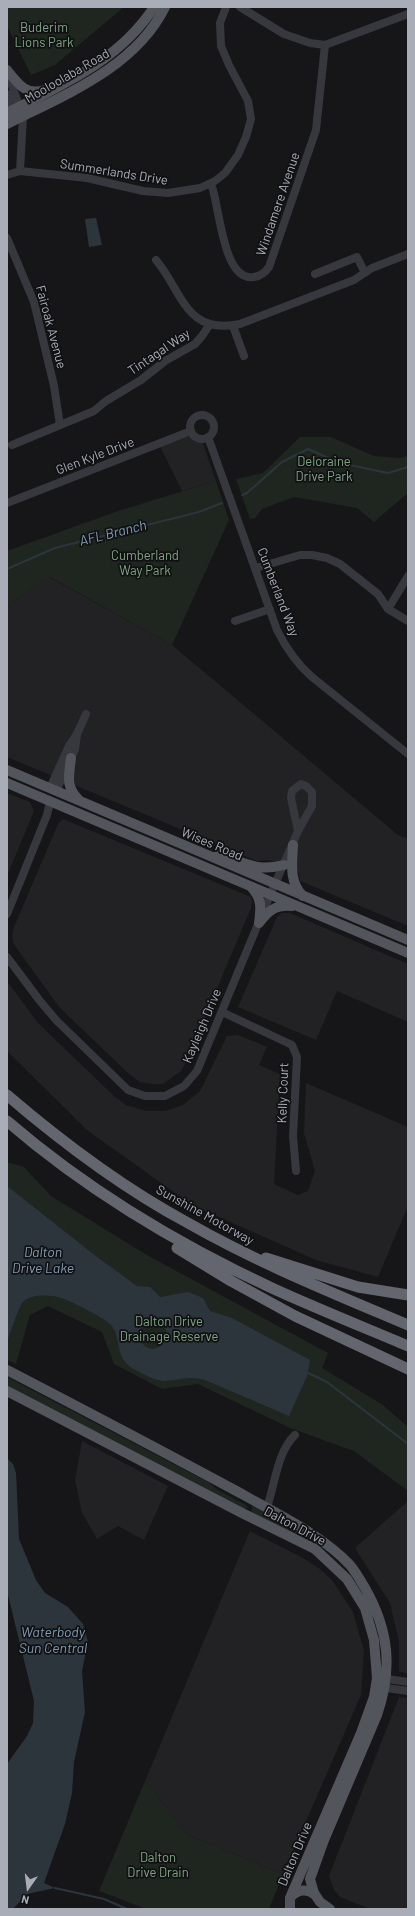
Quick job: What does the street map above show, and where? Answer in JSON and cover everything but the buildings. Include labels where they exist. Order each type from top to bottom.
[{"type":"highway","name":"Sunshine Motorway","points":[[7,1095],[82,1155],[186,1223],[251,1257],[408,1325]]},
{"type":"highway","points":[[7,1121],[91,1185],[147,1222],[213,1259],[274,1289],[408,1346]]},
{"type":"highway","points":[[147,1222],[159,1236],[247,1290],[308,1322],[408,1369]]},
{"type":"highway","points":[[251,1257],[270,1258],[358,1287],[408,1295]]},
{"type":"main road","name":"Mooloolaba Road","points":[[7,124],[16,115],[58,86],[87,71],[123,45],[154,7]]},
{"type":"main road","name":"Mooloolaba Road","points":[[16,115],[85,83],[114,65],[144,39],[165,7]]},
{"type":"main road","points":[[7,71],[26,91],[40,92],[58,86]]},
{"type":"main road","points":[[71,758],[69,787],[72,794],[79,800]]},
{"type":"main road","name":"Wises Road","points":[[7,770],[408,940]]},
{"type":"main road","name":"Wises Road","points":[[7,783],[408,953]]},
{"type":"main road","points":[[50,802],[53,790]]},
{"type":"main road","points":[[293,845],[292,872],[294,884],[305,897]]},
{"type":"main road","points":[[203,854],[231,858],[258,868],[284,865]]},
{"type":"main road","points":[[250,886],[258,895],[261,904],[259,923]]},
{"type":"main road","points":[[259,923],[266,914],[276,906],[300,908]]},
{"type":"main road","name":"Dalton Drive","points":[[7,1370],[266,1507],[329,1546],[350,1565],[374,1603],[381,1621],[387,1668],[289,1905]]},
{"type":"main road","name":"Dalton Drive","points":[[7,1391],[242,1513],[307,1544],[330,1561],[347,1579],[365,1608],[374,1640],[383,1699],[312,1870],[310,1885],[315,1895]]},
{"type":"main road","points":[[212,1478],[222,1488],[250,1504],[251,1509],[248,1513],[242,1513]]},
{"type":"main road","points":[[313,1536],[307,1534],[304,1536],[307,1540],[329,1554],[330,1561]]},
{"type":"main road","name":"Dalton Drive","points":[[289,1905],[295,1893],[301,1891],[311,1892],[315,1895]]},
{"type":"main road","points":[[315,1895],[330,1909]]},
{"type":"street","name":"Summerlands Drive","points":[[7,175],[20,171],[96,178],[131,188],[160,193],[176,193],[211,184],[225,173],[236,159],[246,137],[251,119],[248,101],[227,62],[221,46],[220,23],[226,7]]},
{"type":"street","points":[[240,7],[284,34],[310,43],[325,45],[408,14]]},
{"type":"street","name":"Windamere Avenue","points":[[211,184],[216,196],[227,254],[233,265],[237,271],[246,276],[256,276],[264,273],[269,267],[316,130],[325,45]]},
{"type":"street","points":[[7,71],[16,115],[20,171]]},
{"type":"street","points":[[7,94],[16,115]]},
{"type":"street","name":"Fairoak Avenue","points":[[7,238],[28,285],[42,332],[54,386],[60,425]]},
{"type":"street","points":[[156,260],[187,309],[210,324],[222,327],[233,326],[346,283],[364,273],[408,254]]},
{"type":"street","points":[[314,274],[357,257],[364,273]]},
{"type":"street","name":"Tintagal Way","points":[[12,445],[94,411],[106,400],[141,380],[162,364],[195,344],[210,324]]},
{"type":"street","points":[[233,326],[244,356]]},
{"type":"street","points":[[200,415],[210,418],[214,426],[208,437],[198,437],[191,431],[191,424],[195,417],[200,415]]},
{"type":"street","name":"Glen Kyle Drive","points":[[7,503],[191,431]]},
{"type":"street","name":"Cumberland Way","points":[[208,437],[283,641],[305,671],[408,754]]},
{"type":"street","points":[[256,568],[300,555],[319,555],[340,564],[378,594],[388,609],[408,621]]},
{"type":"street","points":[[388,609],[408,576]]},
{"type":"street","points":[[235,621],[270,609]]},
{"type":"street","points":[[53,790],[69,746],[77,734],[86,714]]},
{"type":"street","points":[[53,790],[75,749],[77,734]]},
{"type":"street","name":"Kayleigh Drive","points":[[7,957],[40,1002],[56,1020],[128,1090],[145,1096],[166,1096],[184,1086],[197,1071],[270,895],[313,800],[312,792],[306,786],[300,784],[292,790],[291,798],[298,831]]},
{"type":"street","points":[[7,914],[48,811],[50,802]]},
{"type":"street","name":"Kelly Court","points":[[222,1012],[292,1044],[296,1057],[293,1136],[296,1171]]},
{"type":"street","points":[[266,1507],[275,1473],[290,1440],[295,1435]]},
{"type":"street","points":[[381,1683],[408,1682]]},
{"type":"street","points":[[381,1683],[408,1691]]},
{"type":"shaded area","points":[[191,436],[202,441],[216,481],[182,491],[160,446]]},
{"type":"shaded area","points":[[49,577],[172,645],[398,835],[408,839],[408,926],[300,881],[299,873],[269,860],[257,861],[7,757],[7,612],[11,603]]},
{"type":"shaded area","points":[[7,793],[30,802],[34,811],[7,876]]},
{"type":"shaded area","points":[[63,819],[251,897],[251,908],[186,1062],[181,1071],[163,1084],[140,1082],[130,1075],[59,1007],[13,943],[12,936],[14,927],[58,824]]},
{"type":"shaded area","points":[[282,913],[290,913],[408,964],[408,1022],[337,991],[316,1040],[238,1007],[277,917]]},
{"type":"shaded area","points":[[7,981],[38,1023],[114,1096],[126,1105],[146,1111],[165,1111],[183,1105],[200,1091],[227,1036],[238,1035],[267,1047],[259,1065],[280,1074],[274,1184],[298,1195],[308,1191],[315,1171],[304,1133],[306,1083],[408,1127],[408,1206],[378,1277],[316,1260],[199,1208],[185,1200],[87,1130],[7,1051]]},
{"type":"shaded area","points":[[82,1441],[168,1486],[144,1540],[118,1526],[97,1539],[82,1513],[75,1480]]},
{"type":"shaded area","points":[[408,1501],[408,1674],[399,1671],[399,1642],[390,1603],[355,1548]]},
{"type":"shaded area","points":[[250,1531],[303,1558],[320,1569],[332,1580],[353,1612],[364,1651],[361,1695],[283,1874],[188,1835],[145,1781]]},
{"type":"shaded area","points":[[399,1697],[408,1698],[408,1909],[370,1909],[340,1897],[334,1890],[329,1876]]},
{"type":"green space","name":"Buderim Lions Park","points":[[7,7],[124,7],[55,65],[31,75],[7,26]]},
{"type":"green space","name":"Deloraine Drive Park","points":[[300,437],[331,437],[374,456],[399,458],[408,456],[408,493],[374,522],[357,508],[294,497],[262,509],[255,518],[250,519],[236,479],[263,473]]},
{"type":"green space","name":"Cumberland Way Park","points":[[216,481],[229,520],[172,645],[50,577],[11,603],[7,612],[7,551],[118,511]]},
{"type":"green space","name":"Dalton Drive Drainage Reserve","points":[[7,1162],[24,1167],[51,1196],[145,1254],[328,1353],[322,1368],[383,1405],[408,1427],[408,1491],[354,1451],[290,1428],[198,1384],[162,1389],[114,1364],[102,1332],[48,1306],[30,1315],[16,1364],[7,1360]]},
{"type":"green space","points":[[7,1377],[208,1482],[218,1490],[246,1505],[248,1508],[243,1510],[7,1386]]},
{"type":"green space","points":[[253,1503],[298,1530],[296,1536],[251,1514]]},
{"type":"green space","name":"Dalton Drive Drain","points":[[145,1781],[188,1835],[283,1874],[269,1909],[146,1909],[99,1891]]},
{"type":"water","points":[[96,218],[102,245],[89,247],[85,219]]},
{"type":"water","name":"Dalton Drive Lake","points":[[7,1186],[97,1257],[137,1286],[150,1287],[160,1297],[188,1292],[203,1298],[210,1311],[232,1318],[310,1360],[307,1376],[289,1416],[205,1380],[188,1378],[163,1381],[143,1374],[132,1368],[122,1358],[115,1330],[108,1322],[86,1309],[62,1298],[35,1296],[26,1299],[21,1305],[7,1342]],"holes":[[[153,1321],[162,1324],[166,1329],[164,1341],[155,1349],[148,1348],[140,1340],[139,1333],[141,1329],[143,1326]]]},
{"type":"water","name":"Waterbody Sun Central","points":[[7,1458],[13,1464],[16,1473],[19,1539],[36,1580],[45,1593],[68,1607],[83,1624],[88,1642],[82,1671],[85,1712],[74,1762],[72,1793],[65,1824],[44,1883],[55,1888],[27,1894],[13,1909],[7,1909],[7,1764],[27,1736],[33,1723],[34,1701],[7,1591]]},
{"type":"waterway","name":"AFL Branch","points":[[242,495],[247,493],[282,462],[308,449],[340,463],[388,473],[408,467]]},
{"type":"waterway","name":"AFL Branch","points":[[7,569],[55,548],[199,512],[222,503]]},
{"type":"waterway","points":[[306,1372],[327,1382],[408,1444]]},
{"type":"waterway","points":[[55,1888],[104,1899],[127,1909]]}]
